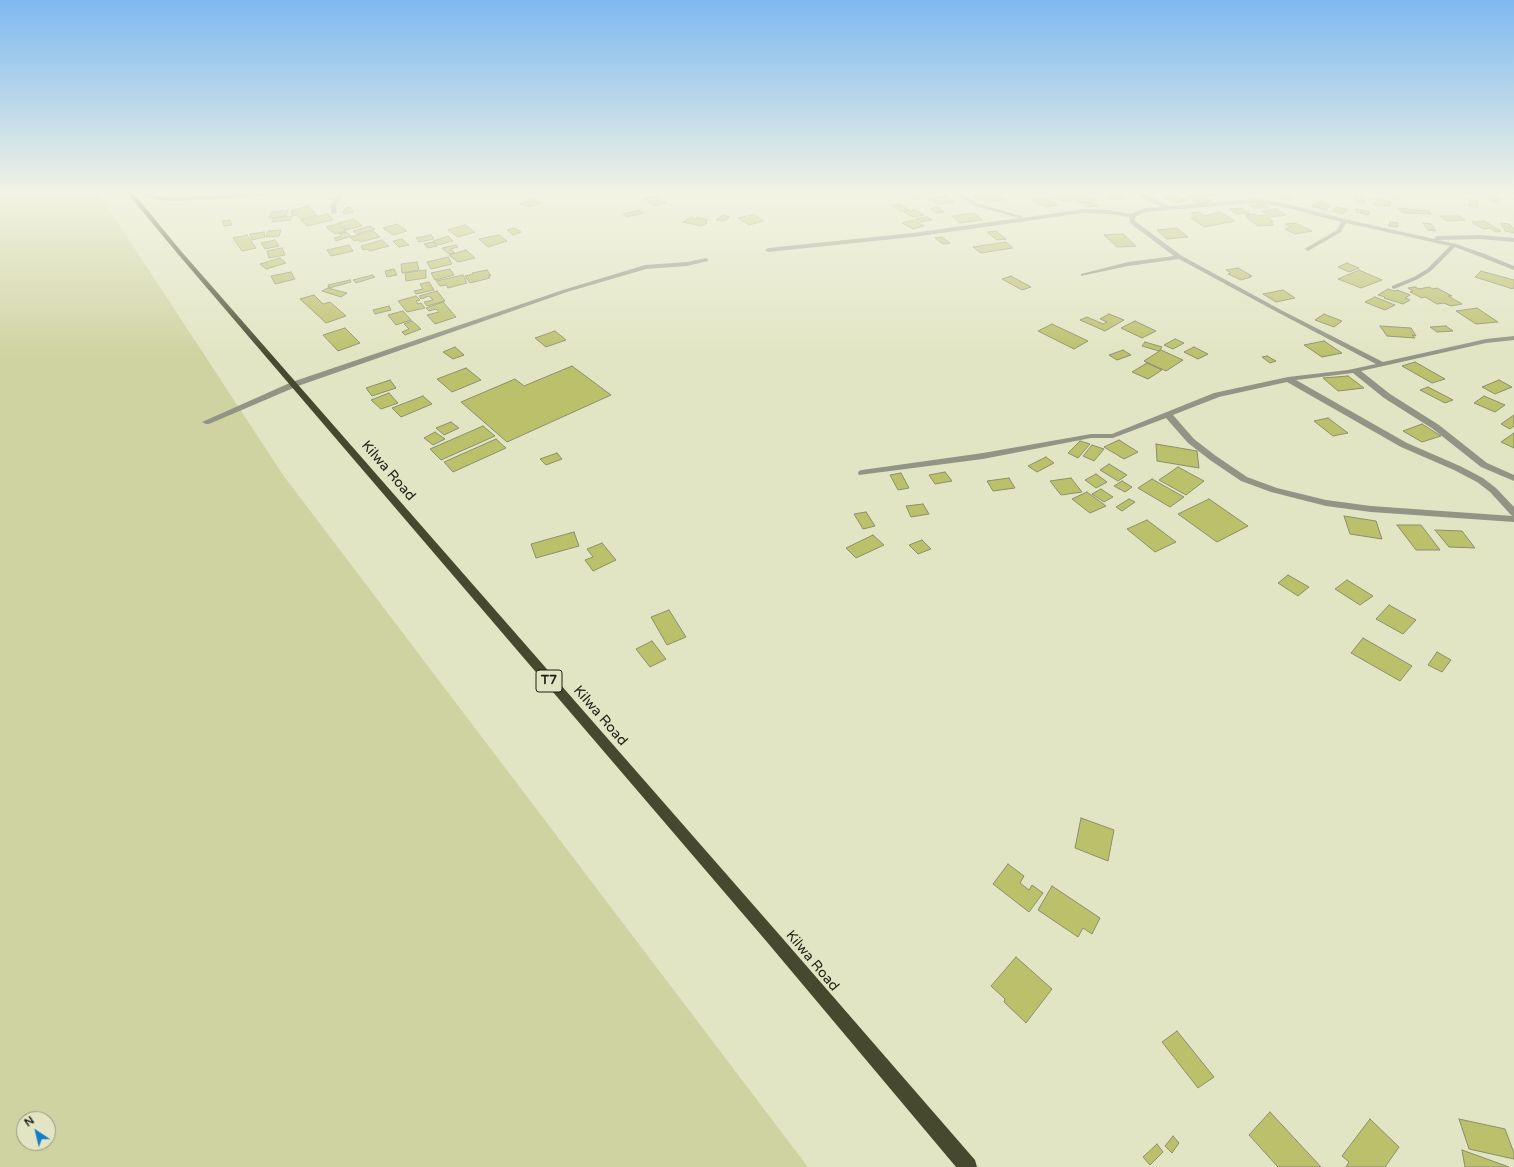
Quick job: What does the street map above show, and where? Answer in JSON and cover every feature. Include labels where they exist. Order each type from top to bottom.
[{"type":"highway","name":"Kilwa Road","points":[[176,248],[295,384],[350,451],[772,937],[894,1083],[968,1167]]},
{"type":"street","points":[[768,250],[784,248]]},
{"type":"street","points":[[1168,248],[1180,257],[1279,311],[1382,364]]},
{"type":"street","points":[[1394,287],[1416,278],[1429,270],[1451,248]]},
{"type":"street","points":[[1464,248],[1514,268]]},
{"type":"street","points":[[1083,276],[1128,264],[1180,257]]},
{"type":"street","points":[[206,422],[295,384],[425,338],[630,271],[650,266],[687,264],[706,260]]},
{"type":"street","points":[[862,473],[998,453],[1091,436],[1110,436],[1126,432],[1167,414],[1217,395],[1288,379],[1354,370],[1496,339],[1514,338]]},
{"type":"street","points":[[1354,370],[1387,396],[1436,426],[1484,465],[1514,478]]},
{"type":"street","points":[[1288,379],[1404,445],[1480,480],[1493,490],[1514,513]]},
{"type":"street","points":[[1167,414],[1191,441],[1212,458],[1244,479],[1274,490],[1326,503],[1371,510],[1514,519]]},
{"type":"green space","points":[[0,248],[135,248],[283,475],[808,1167],[0,1167]]},
{"type":"building","points":[[240,248],[254,248],[242,251]]},
{"type":"building","points":[[282,248],[285,255],[269,258],[267,251]]},
{"type":"building","points":[[351,248],[353,251],[331,256],[327,250]]},
{"type":"building","points":[[362,248],[380,248],[370,251],[367,249],[363,250]]},
{"type":"building","points":[[443,248],[453,248],[451,249],[455,253],[449,254]]},
{"type":"building","points":[[975,248],[1010,248],[981,253]]},
{"type":"building","points":[[466,250],[475,258],[458,262],[449,255]]},
{"type":"building","points":[[448,257],[452,264],[431,269],[427,262]]},
{"type":"building","points":[[280,258],[286,263],[266,269],[260,264]]},
{"type":"building","points":[[417,262],[419,270],[402,273],[401,264]]},
{"type":"building","points":[[1347,263],[1359,268],[1349,272],[1338,267]]},
{"type":"building","points":[[1238,268],[1252,276],[1241,280],[1228,274],[1231,273],[1226,270]]},
{"type":"building","points":[[394,269],[397,275],[387,277],[385,271]]},
{"type":"building","points":[[450,269],[454,275],[435,280],[431,273]]},
{"type":"building","points":[[426,270],[426,278],[406,281],[405,273]]},
{"type":"building","points":[[487,270],[491,276],[488,276],[490,278],[470,283],[465,276],[473,274],[472,273]]},
{"type":"building","points":[[1359,270],[1382,280],[1361,288],[1338,279]]},
{"type":"building","points":[[1481,271],[1514,280],[1513,289],[1475,277]]},
{"type":"building","points":[[291,272],[295,279],[275,284],[271,276]]},
{"type":"building","points":[[372,275],[375,277],[356,283],[353,280]]},
{"type":"building","points":[[463,275],[467,283],[448,288],[446,285],[440,286],[436,281]]},
{"type":"building","points":[[1011,276],[1031,287],[1022,290],[1002,279]]},
{"type":"building","points":[[350,280],[351,282],[329,288],[328,285]]},
{"type":"building","points":[[429,282],[434,290],[416,294],[414,291],[423,289],[420,284]]},
{"type":"building","points":[[1415,287],[1419,289],[1429,287],[1433,289],[1437,288],[1452,296],[1448,296],[1462,304],[1451,306],[1444,303],[1437,304],[1425,297],[1422,298],[1410,292],[1413,291],[1408,288]]},
{"type":"building","points":[[328,288],[347,293],[341,297],[322,291]]},
{"type":"building","points":[[1388,289],[1395,291],[1397,290],[1410,295],[1405,298],[1410,300],[1403,304],[1378,295]]},
{"type":"building","points":[[1283,290],[1295,298],[1276,302],[1263,294]]},
{"type":"building","points":[[437,291],[445,301],[427,306],[424,302],[433,300],[429,296],[421,299],[419,296]]},
{"type":"building","points":[[314,295],[323,304],[330,302],[346,316],[326,323],[300,299]]},
{"type":"building","points":[[416,296],[420,300],[416,301],[418,304],[421,303],[425,308],[407,312],[398,301]]},
{"type":"building","points":[[1375,297],[1395,305],[1385,310],[1365,302]]},
{"type":"building","points":[[443,302],[456,317],[435,324],[427,315],[439,312],[436,309],[429,311],[426,308]]},
{"type":"building","points":[[389,306],[391,310],[375,314],[373,310]]},
{"type":"building","points":[[1477,308],[1498,322],[1476,324],[1456,311]]},
{"type":"building","points":[[403,311],[411,320],[396,325],[388,315]]},
{"type":"building","points":[[1109,314],[1124,320],[1105,331],[1080,320],[1087,317],[1103,324],[1107,322],[1100,319]]},
{"type":"building","points":[[1324,314],[1342,321],[1334,327],[1315,320]]},
{"type":"building","points":[[412,321],[421,329],[405,335],[402,332],[409,329],[404,324]]},
{"type":"building","points":[[1135,321],[1156,331],[1142,338],[1121,328]]},
{"type":"building","points":[[1052,324],[1088,341],[1074,349],[1038,331]]},
{"type":"building","points":[[1380,326],[1411,328],[1416,336],[1412,335],[1415,338],[1387,336]]},
{"type":"building","points":[[1446,326],[1453,331],[1437,332],[1430,327]]},
{"type":"building","points":[[345,328],[360,343],[338,351],[323,335]]},
{"type":"building","points":[[555,331],[566,340],[546,347],[535,338]]},
{"type":"building","points":[[1175,339],[1184,343],[1173,349],[1164,345]]},
{"type":"building","points":[[1324,341],[1342,353],[1322,357],[1304,345]]},
{"type":"building","points":[[1145,342],[1162,347],[1159,351],[1142,346]]},
{"type":"building","points":[[455,347],[464,355],[453,359],[443,352]]},
{"type":"building","points":[[1194,347],[1208,354],[1198,359],[1184,352]]},
{"type":"building","points":[[1123,350],[1131,355],[1117,360],[1109,355]]},
{"type":"building","points":[[1161,350],[1183,360],[1166,371],[1144,361]]},
{"type":"building","points":[[1267,356],[1276,361],[1270,363],[1262,357]]},
{"type":"building","points":[[1415,362],[1445,379],[1432,383],[1402,366]]},
{"type":"building","points":[[1147,363],[1162,370],[1148,379],[1132,372]]},
{"type":"building","points":[[572,366],[611,395],[507,442],[461,402],[515,379],[524,386]]},
{"type":"building","points":[[466,368],[481,380],[452,392],[437,379]]},
{"type":"building","points":[[1348,376],[1364,388],[1338,391],[1323,378]]},
{"type":"building","points":[[390,380],[396,388],[372,396],[366,388]]},
{"type":"building","points":[[1499,380],[1512,387],[1495,394],[1482,387]]},
{"type":"building","points":[[1428,387],[1453,400],[1445,403],[1420,390]]},
{"type":"building","points":[[389,393],[398,403],[381,409],[371,400]]},
{"type":"building","points":[[423,396],[432,404],[401,417],[392,408]]},
{"type":"building","points":[[1484,396],[1505,405],[1495,412],[1474,403]]},
{"type":"building","points":[[1514,415],[1514,426],[1510,429],[1501,424]]},
{"type":"building","points":[[1328,418],[1348,433],[1333,436],[1314,421]]},
{"type":"building","points":[[451,422],[459,428],[444,435],[436,428]]},
{"type":"building","points":[[1422,424],[1441,436],[1422,442],[1403,431]]},
{"type":"building","points":[[483,426],[495,436],[441,460],[430,449]]},
{"type":"building","points":[[435,432],[445,439],[433,445],[424,438]]},
{"type":"building","points":[[1514,433],[1514,448],[1501,442]]},
{"type":"building","points":[[496,439],[506,448],[453,472],[444,462]]},
{"type":"building","points":[[1119,440],[1138,452],[1124,459],[1104,447]]},
{"type":"building","points":[[1080,441],[1090,444],[1078,458],[1068,453]]},
{"type":"building","points":[[1156,444],[1197,451],[1199,468],[1157,461]]},
{"type":"building","points":[[1092,445],[1104,449],[1094,461],[1083,456]]},
{"type":"building","points":[[557,453],[562,459],[546,465],[540,459]]},
{"type":"building","points":[[1046,457],[1054,463],[1037,472],[1028,466]]},
{"type":"building","points":[[1109,464],[1127,475],[1118,481],[1100,470]]},
{"type":"building","points":[[1178,467],[1204,481],[1186,495],[1159,480]]},
{"type":"building","points":[[945,472],[952,481],[935,484],[929,475]]},
{"type":"building","points":[[901,473],[909,488],[898,490],[890,475]]},
{"type":"building","points":[[1096,474],[1107,482],[1096,488],[1085,480]]},
{"type":"building","points":[[1009,478],[1015,488],[993,491],[987,481]]},
{"type":"building","points":[[1071,478],[1082,492],[1061,495],[1050,481]]},
{"type":"building","points":[[1152,479],[1184,497],[1170,507],[1138,488]]},
{"type":"building","points":[[1122,481],[1132,487],[1125,492],[1114,486]]},
{"type":"building","points":[[1101,489],[1113,497],[1104,502],[1092,494]]},
{"type":"building","points":[[1087,492],[1106,506],[1090,513],[1072,499]]},
{"type":"building","points":[[1129,499],[1135,502],[1122,511],[1116,507]]},
{"type":"building","points":[[1209,499],[1248,526],[1217,542],[1178,514]]},
{"type":"building","points":[[923,504],[929,514],[911,517],[906,506]]},
{"type":"building","points":[[866,512],[875,526],[863,529],[854,514]]},
{"type":"building","points":[[1344,516],[1376,521],[1382,539],[1350,534]]},
{"type":"building","points":[[1147,520],[1176,542],[1155,552],[1127,529]]},
{"type":"building","points":[[1397,525],[1421,525],[1440,550],[1416,550]]},
{"type":"building","points":[[1435,530],[1462,531],[1475,548],[1449,547]]},
{"type":"building","points":[[574,532],[579,546],[536,558],[531,544]]},
{"type":"building","points":[[873,535],[884,545],[856,558],[846,548]]},
{"type":"building","points":[[922,540],[931,549],[918,554],[909,545]]},
{"type":"building","points":[[602,543],[616,560],[593,571],[585,560],[593,557],[587,549]]},
{"type":"building","points":[[1288,575],[1309,587],[1298,596],[1278,583]]},
{"type":"building","points":[[1347,580],[1373,596],[1360,605],[1335,589]]},
{"type":"building","points":[[1389,605],[1416,620],[1403,634],[1376,619]]},
{"type":"building","points":[[669,610],[686,637],[667,645],[651,617]]},
{"type":"building","points":[[1363,638],[1412,666],[1400,681],[1351,653]]},
{"type":"building","points":[[652,641],[666,659],[650,667],[636,649]]},
{"type":"building","points":[[1437,652],[1451,660],[1442,672],[1428,665]]},
{"type":"building","points":[[1081,818],[1114,830],[1108,861],[1075,848]]},
{"type":"building","points":[[1008,864],[1024,876],[1020,883],[1029,890],[1032,885],[1043,893],[1029,912],[993,884]]},
{"type":"building","points":[[1052,886],[1100,918],[1092,934],[1083,928],[1078,937],[1038,910]]},
{"type":"building","points":[[1016,957],[1052,989],[1026,1023],[1004,1002],[1005,999],[991,986]]},
{"type":"building","points":[[1177,1031],[1214,1077],[1198,1088],[1162,1042]]},
{"type":"building","points":[[1270,1112],[1321,1167],[1278,1167],[1249,1135]]},
{"type":"building","points":[[1370,1119],[1399,1147],[1385,1167],[1346,1167],[1349,1162],[1342,1156]]},
{"type":"building","points":[[1459,1119],[1505,1129],[1514,1153],[1514,1159],[1469,1149]]},
{"type":"building","points":[[1173,1136],[1179,1143],[1172,1153],[1165,1146]]},
{"type":"building","points":[[1157,1144],[1163,1152],[1150,1165],[1143,1157]]},
{"type":"building","points":[[1462,1150],[1509,1167],[1465,1167]]}]
